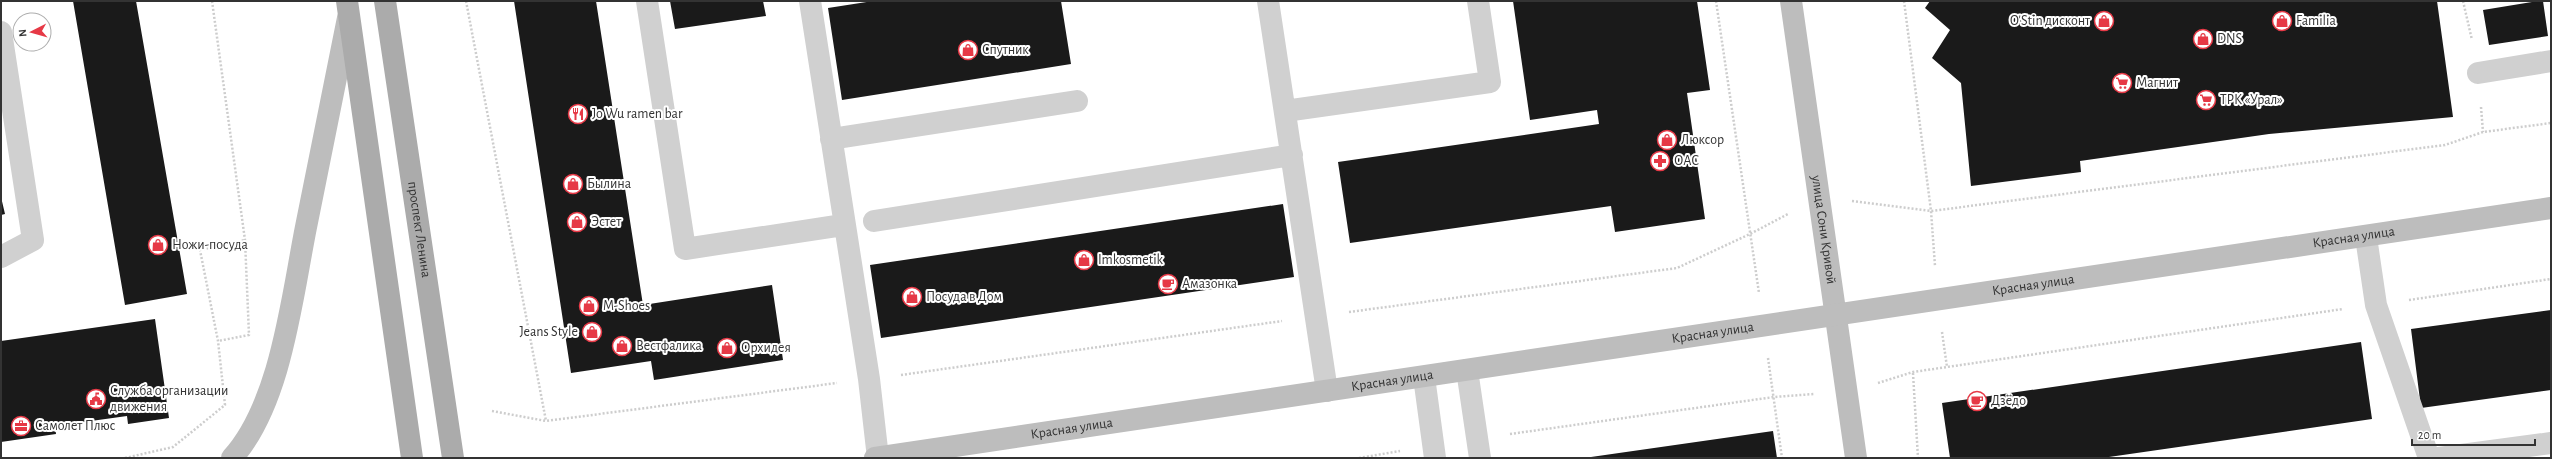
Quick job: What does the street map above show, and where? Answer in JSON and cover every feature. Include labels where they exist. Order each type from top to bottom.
[{"type":"main road","name":"проспект Ленина","points":[[385,1],[453,458]]},
{"type":"main road","name":"улица Сони Кривой","points":[[1791,1],[1856,458]]},
{"type":"main road","points":[[232,458],[242,447],[269,396],[285,330],[348,7]]},
{"type":"main road","points":[[348,7],[412,458]]},
{"type":"main road","name":"Красная улица","points":[[877,458],[1938,301],[2551,208]]},
{"type":"lane","points":[[647,1],[684,249],[844,225]]},
{"type":"lane","points":[[810,1],[869,379],[877,458]]},
{"type":"lane","points":[[1268,1],[1326,391]]},
{"type":"lane","points":[[1285,111],[1490,82],[1478,1]]},
{"type":"lane","points":[[1,32],[33,240],[1,257]]},
{"type":"lane","points":[[2478,73],[2551,61]]},
{"type":"lane","points":[[831,139],[1077,101]]},
{"type":"lane","points":[[874,221],[1292,155]]},
{"type":"lane","points":[[2366,237],[2376,304],[2429,458]]},
{"type":"lane","points":[[1467,370],[1478,448]]},
{"type":"lane","points":[[1424,377],[1434,452]]},
{"type":"lane","points":[[2439,458],[2551,443]]},
{"type":"path","points":[[212,1],[246,240],[249,335],[218,340]]},
{"type":"path","points":[[466,1],[546,421]]},
{"type":"path","points":[[1716,1],[1750,234]]},
{"type":"path","points":[[1904,1],[1931,212],[1938,301],[1947,367]]},
{"type":"path","points":[[492,411],[546,421],[869,379],[1316,316],[1677,268],[1750,234],[1819,197],[1931,212],[2444,145],[2483,132],[2551,123]]},
{"type":"path","points":[[125,458],[173,447],[225,405],[218,340],[200,250],[246,240]]},
{"type":"path","points":[[1478,448],[1774,397],[1847,392],[1913,372],[2551,278]]},
{"type":"path","points":[[1913,372],[1918,458]]},
{"type":"path","points":[[1358,458],[1434,452]]},
{"type":"building","points":[[73,1],[136,1],[187,294],[125,305]]},
{"type":"building","points":[[514,1],[596,1],[643,305],[772,285],[783,360],[654,380],[651,361],[571,373]]},
{"type":"building","points":[[670,1],[763,1],[766,16],[675,29]]},
{"type":"building","points":[[873,1],[1061,1],[1071,64],[842,100],[828,8]]},
{"type":"building","points":[[1513,1],[1697,1],[1710,90],[1687,93],[1705,219],[1615,232],[1611,206],[1350,243],[1338,162],[1599,124],[1597,110],[1530,120]]},
{"type":"building","name":"ТРК «Урал»","points":[[1930,1],[2437,1],[2453,117],[2269,134],[2080,161],[2081,172],[1971,186],[1961,83],[1932,58],[1950,30],[1925,8]]},
{"type":"building","points":[[2543,1],[2548,36],[2489,45],[2483,10]]},
{"type":"building","points":[[1,197],[5,214],[1,215]]},
{"type":"building","points":[[1283,204],[1294,277],[881,338],[870,265]]},
{"type":"building","points":[[2551,310],[2551,390],[2421,408],[2411,329]]},
{"type":"building","points":[[155,319],[169,418],[128,424],[127,416],[55,426],[56,434],[1,442],[1,341]]},
{"type":"building","points":[[2361,342],[2372,419],[2102,458],[1950,458],[1942,403]]},
{"type":"building","points":[[1773,431],[1777,458],[1591,458],[1591,457]]},
{"type":"place","name":"O'Stin дисконт","points":[[2104,21]]},
{"type":"place","name":"Familia","points":[[2282,21]]},
{"type":"place","name":"DNS","points":[[2203,39]]},
{"type":"place","name":"Спутник","points":[[968,50]]},
{"type":"place","name":"Магнит","points":[[2122,83]]},
{"type":"place","name":"ТРК «Урал»","points":[[2206,100]]},
{"type":"place","name":"Jo Wu ramen bar","points":[[578,114]]},
{"type":"place","name":"Люксор","points":[[1667,140]]},
{"type":"place","name":"ОАС","points":[[1660,161]]},
{"type":"place","name":"Былина","points":[[573,184]]},
{"type":"place","name":"Эстет","points":[[577,222]]},
{"type":"place","name":"Ножи-посуда","points":[[158,245]]},
{"type":"place","name":"Imkosmetik","points":[[1084,260]]},
{"type":"place","name":"Амазонка","points":[[1168,284]]},
{"type":"place","name":"Посуда в Дом","points":[[912,297]]},
{"type":"place","name":"M-Shoes","points":[[589,306]]},
{"type":"place","name":"Jeans Style","points":[[592,332]]},
{"type":"place","name":"Вестфалика","points":[[622,346]]},
{"type":"place","name":"Орхидея","points":[[727,348]]},
{"type":"place","name":"Служба организации движения","points":[[96,399]]},
{"type":"place","name":"Дзёдо","points":[[1977,401]]},
{"type":"place","name":"Самолет Плюс","points":[[21,426]]}]
